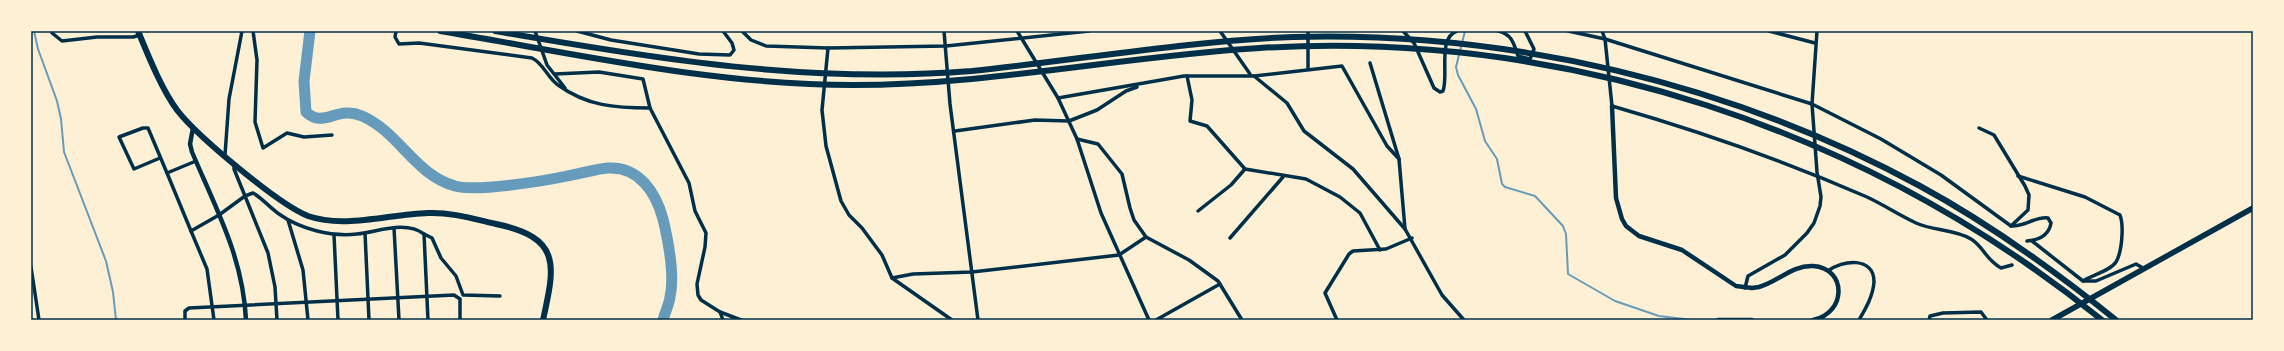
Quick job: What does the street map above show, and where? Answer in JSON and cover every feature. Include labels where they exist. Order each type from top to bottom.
[{"type":"highway","points":[[440,31],[687,72],[770,81],[848,85],[972,80],[1258,48],[1331,46],[1397,48],[1467,54],[1544,65],[1618,80],[1692,100],[1803,140],[1916,194],[1990,239],[2048,279],[2102,320]]},
{"type":"highway","points":[[495,31],[695,64],[768,71],[850,76],[932,74],[972,71],[1186,45],[1258,39],[1329,37],[1397,39],[1468,45],[1542,55],[1617,71],[1693,91],[1800,129],[1920,186],[1988,227],[2054,272],[2116,320]]},
{"type":"highway","points":[[139,33],[169,97],[193,128],[234,163],[292,208],[318,218],[344,220],[438,213],[526,232],[543,246],[551,265],[551,280],[543,320]]},
{"type":"main road","points":[[2052,320],[2253,208]]},
{"type":"street","points":[[225,155],[229,99],[242,31]]},
{"type":"street","points":[[253,31],[257,60],[255,122],[263,148],[287,133],[304,137],[332,135]]},
{"type":"street","points":[[396,31],[395,37],[399,44],[419,43],[532,58],[537,61],[557,84],[566,90],[602,106],[650,108]]},
{"type":"street","points":[[535,31],[547,65],[566,90]]},
{"type":"street","points":[[577,31],[618,41],[699,54],[730,55],[734,50],[732,44],[722,31]]},
{"type":"street","points":[[742,31],[751,40],[766,46],[828,48],[946,46],[1089,31]]},
{"type":"street","points":[[944,31],[950,104],[955,131],[978,320]]},
{"type":"street","points":[[1017,31],[1058,98],[1069,121],[1077,139],[1101,214],[1149,320]]},
{"type":"street","points":[[1220,31],[1244,68],[1287,103],[1304,131],[1353,169],[1406,229],[1442,295],[1464,320]]},
{"type":"street","points":[[1308,31],[1308,69]]},
{"type":"street","points":[[1403,31],[1414,43],[1434,88],[1440,92],[1443,91],[1446,80],[1444,50],[1449,39],[1457,31]]},
{"type":"street","points":[[1498,31],[1506,33],[1513,39],[1518,56],[1530,59],[1534,49],[1526,31]]},
{"type":"street","points":[[1568,31],[1605,39],[1812,104],[1881,139],[1941,175],[2011,226],[2018,227],[2043,217],[2048,218],[2051,223],[2050,231],[2032,241],[2027,241]]},
{"type":"street","points":[[1602,31],[1605,39],[1612,106],[1616,198],[1618,210],[1626,226],[1639,236],[1682,250],[1725,280],[1745,288],[1767,285],[1792,270],[1804,266],[1821,267],[1828,271],[1838,286],[1838,302],[1826,316],[1813,320]]},
{"type":"street","points":[[1769,31],[1815,43]]},
{"type":"street","points":[[1745,288],[1748,276],[1785,255],[1807,233],[1814,223],[1821,197],[1817,174],[1812,104],[1817,31]]},
{"type":"street","points":[[52,33],[62,41],[97,37],[133,37],[139,33]]},
{"type":"street","points":[[828,48],[822,110],[826,146],[841,200],[846,210],[862,228],[882,256],[892,278],[952,320]]},
{"type":"street","points":[[1370,63],[1399,159],[1406,229]]},
{"type":"street","points":[[1254,76],[1342,66],[1388,146],[1399,159]]},
{"type":"street","points":[[555,74],[599,72],[643,79],[650,108],[689,183],[695,211],[706,233],[706,247],[697,284],[700,300],[720,312],[741,320]]},
{"type":"street","points":[[1058,98],[1187,76],[1250,74]]},
{"type":"street","points":[[1187,76],[1192,100],[1190,121],[1207,126],[1245,169],[1306,180],[1340,197],[1360,213],[1380,250]]},
{"type":"street","points":[[955,131],[1035,120],[1069,121],[1097,110],[1126,91],[1145,84]]},
{"type":"street","points":[[1612,106],[1677,125],[1817,174],[1916,223],[1959,234],[1971,239],[1979,245],[1989,261],[2001,268],[2012,265]]},
{"type":"street","points":[[160,158],[134,169],[119,137],[143,128],[148,128],[208,269],[214,320]]},
{"type":"street","points":[[193,128],[190,144],[241,273],[246,320]]},
{"type":"street","points":[[1979,128],[1994,135],[2030,195],[2028,210],[2011,226]]},
{"type":"street","points":[[1077,139],[1098,144],[1122,174],[1134,220],[1146,237],[1189,260],[1220,284],[1242,320]]},
{"type":"street","points":[[167,173],[196,161]]},
{"type":"street","points":[[234,163],[234,169],[268,253],[277,320]]},
{"type":"street","points":[[1198,211],[1231,185],[1245,169]]},
{"type":"street","points":[[2018,176],[2085,197],[2120,215],[2123,229],[2116,262],[2108,268],[2083,281]]},
{"type":"street","points":[[1230,238],[1283,177]]},
{"type":"street","points":[[191,231],[219,215],[245,196],[252,193],[259,196],[288,220],[334,234],[364,233],[394,228],[417,229],[432,238],[441,258],[456,276],[463,295],[500,296]]},
{"type":"street","points":[[288,220],[303,270],[308,320]]},
{"type":"street","points":[[394,228],[399,320]]},
{"type":"street","points":[[364,233],[369,320]]},
{"type":"street","points":[[334,234],[338,320]]},
{"type":"street","points":[[424,234],[428,320]]},
{"type":"street","points":[[892,278],[913,274],[972,272],[1119,255],[1146,237]]},
{"type":"street","points":[[1337,320],[1325,293],[1349,254],[1353,252],[1386,250],[1412,238]]},
{"type":"street","points":[[2032,241],[2083,281],[2096,282],[2136,264],[2143,268]]},
{"type":"street","points":[[1828,271],[1843,262],[1859,262],[1869,268],[1873,274],[1874,283],[1869,302],[1859,320]]},
{"type":"street","points":[[31,267],[39,320]]},
{"type":"street","points":[[1156,320],[1220,284]]},
{"type":"street","points":[[186,320],[187,309],[427,296],[459,296],[460,320]]},
{"type":"street","points":[[720,312],[723,320]]},
{"type":"street","points":[[1929,320],[1930,316],[1943,312],[1981,312],[1987,320]]},
{"type":"street","points":[[1718,320],[1752,320]]},
{"type":"waterway","points":[[34,31],[38,49],[57,101],[61,119],[64,152],[106,261],[113,292],[116,320]]},
{"type":"waterway","points":[[310,31],[304,81],[306,112],[313,117],[319,118],[345,113],[353,113],[362,116],[387,132],[429,173],[441,180],[455,186],[478,188],[543,181],[608,168],[629,171],[637,176],[651,191],[656,200],[663,219],[667,237],[672,278],[669,303],[663,320]]},
{"type":"waterway","points":[[1465,31],[1456,67],[1458,75],[1476,109],[1485,141],[1497,159],[1502,184],[1505,187],[1535,196],[1563,226],[1566,234],[1568,274],[1615,301],[1659,316],[1692,320]]}]
